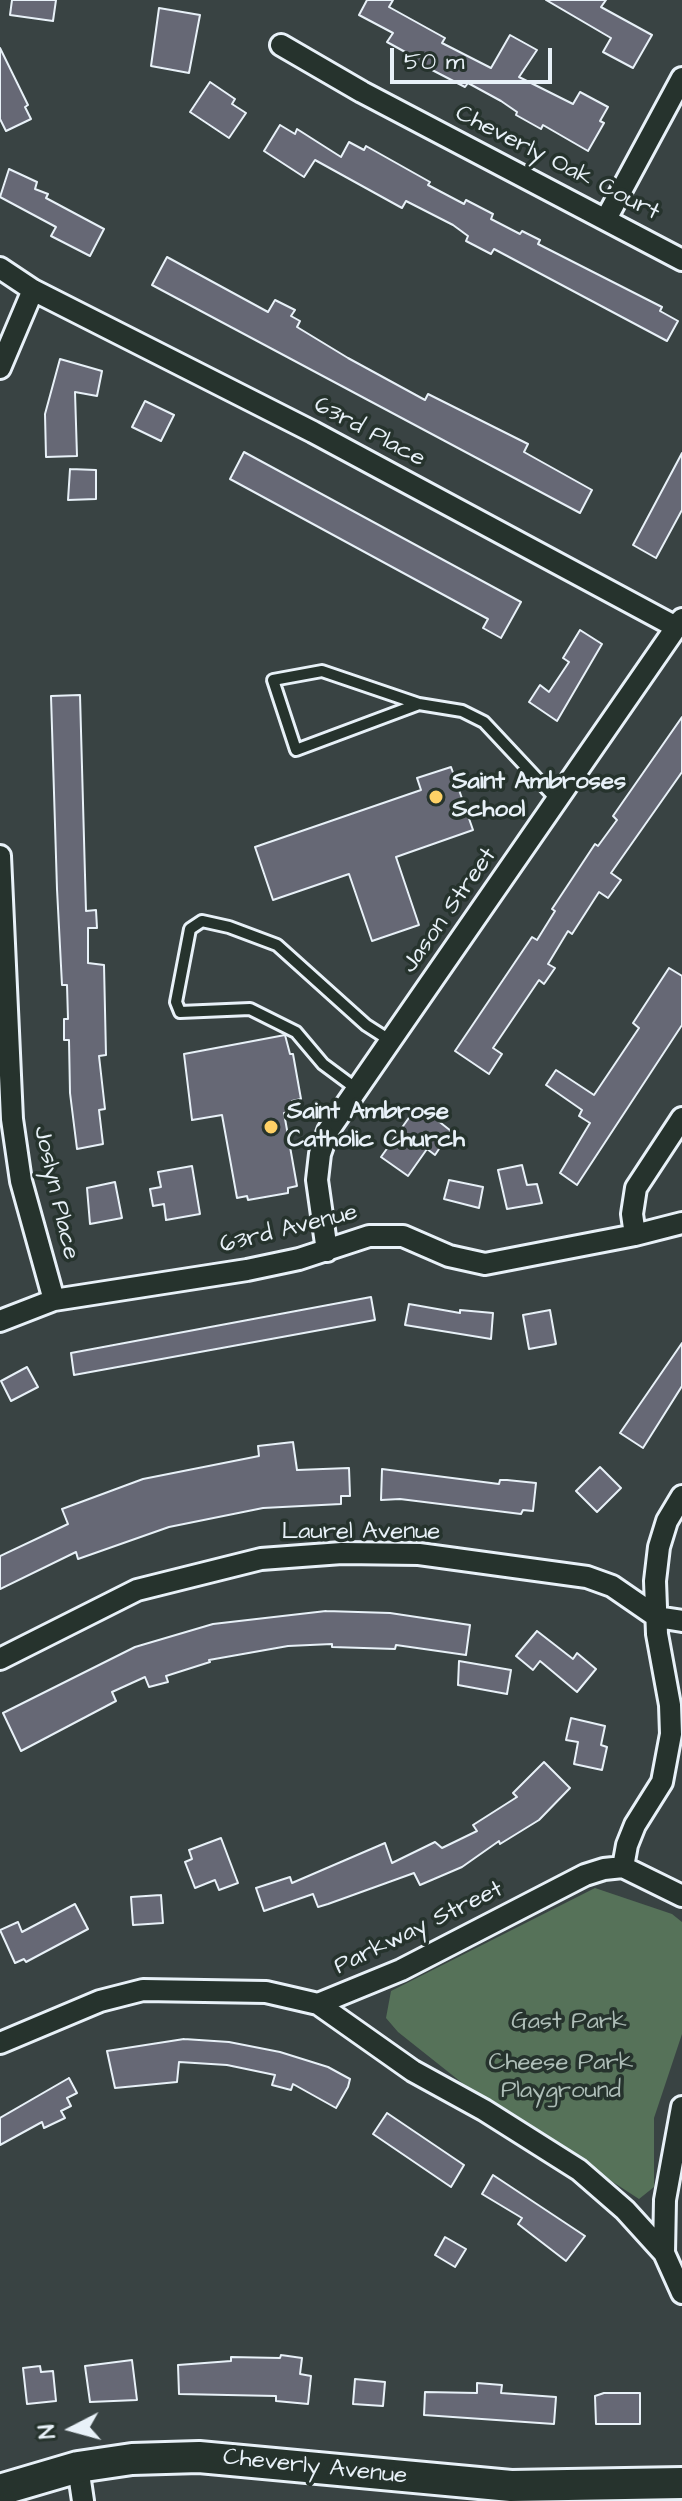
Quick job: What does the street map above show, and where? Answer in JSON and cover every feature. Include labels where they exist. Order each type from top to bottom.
[{"type":"street","name":"Cheverly Oak Court","points":[[281,45],[374,98],[607,217],[682,260]]},
{"type":"street","points":[[607,217],[682,78]]},
{"type":"street","name":"63rd Place","points":[[0,268],[33,290],[679,623]]},
{"type":"street","points":[[0,368],[33,290]]},
{"type":"street","name":"Jason Street","points":[[327,1251],[319,1207],[320,1154],[328,1131],[679,623]]},
{"type":"street","name":"Joslyn Place","points":[[0,856],[12,1119],[21,1181],[54,1300]]},
{"type":"street","points":[[635,1235],[632,1214],[636,1188],[682,1118]]},
{"type":"street","name":"63rd Avenue","points":[[0,1321],[54,1300],[247,1270],[327,1251],[369,1236],[389,1234],[449,1256],[485,1264],[682,1223]]},
{"type":"street","points":[[682,1496],[667,1521],[659,1547],[657,1617],[671,1734],[662,1782],[635,1825],[623,1867],[682,1896]]},
{"type":"street","name":"Laurel Avenue","points":[[0,1659],[137,1590],[261,1559],[342,1553],[419,1554],[587,1577],[612,1586],[657,1617],[682,1621]]},
{"type":"street","name":"Parkway Street","points":[[0,2043],[100,2001],[143,1990],[266,1992],[318,2004],[356,1991],[429,1956],[585,1875],[623,1867]]},
{"type":"street","points":[[318,2004],[413,2071],[497,2117],[579,2170],[625,2210],[664,2253],[682,2293]]},
{"type":"street","points":[[664,2253],[665,2200],[682,2107]]},
{"type":"street","name":"Cheverly Avenue","points":[[0,2490],[78,2467],[132,2459],[199,2457],[511,2486],[682,2482]]},
{"type":"street","points":[[78,2467],[83,2501]]},
{"type":"lane","points":[[419,704],[296,750],[273,680],[322,671],[419,704],[462,711],[484,722],[558,801]]},
{"type":"lane","points":[[358,1090],[323,1064],[296,1032],[250,1009],[180,1012],[176,1002],[190,929],[202,921],[229,927],[277,945],[366,1025],[391,1041]]},
{"type":"green space","name":"Gast Park","points":[[595,1888],[672,1914],[682,1922],[682,2034],[654,2118],[654,2187],[639,2199],[471,2090],[398,2032],[386,2018],[391,1991]]},
{"type":"building","points":[[12,0],[56,0],[53,21],[10,15]]},
{"type":"building","points":[[367,0],[393,0],[389,7],[445,38],[442,43],[491,68],[510,35],[537,50],[519,77],[573,104],[580,92],[608,107],[600,121],[604,123],[588,151],[543,125],[541,129],[516,115],[517,112],[501,101],[468,83],[465,87],[405,56],[407,53],[387,42],[393,33],[359,15]]},
{"type":"building","points":[[546,0],[606,0],[601,7],[652,35],[633,68],[603,52],[611,38]]},
{"type":"building","points":[[159,8],[200,15],[189,73],[151,66]]},
{"type":"building","points":[[0,48],[28,105],[25,107],[31,119],[6,131],[0,119]]},
{"type":"building","points":[[210,82],[235,99],[232,104],[246,113],[229,138],[190,112]]},
{"type":"building","points":[[280,125],[295,134],[297,129],[341,157],[349,142],[364,150],[366,146],[430,182],[428,185],[464,204],[466,200],[493,214],[491,219],[540,240],[538,244],[662,307],[660,311],[678,321],[667,341],[494,249],[491,254],[466,241],[468,236],[453,225],[406,201],[402,208],[315,160],[304,177],[264,151]]},
{"type":"building","points":[[9,169],[37,182],[35,189],[48,194],[46,198],[104,229],[90,256],[51,236],[56,227],[0,197]]},
{"type":"building","points":[[167,257],[268,312],[275,300],[295,310],[291,316],[300,321],[297,327],[348,358],[425,400],[428,394],[528,444],[524,452],[592,490],[580,513],[152,285]]},
{"type":"building","points":[[60,359],[102,371],[97,396],[75,392],[77,456],[46,457],[45,414]]},
{"type":"building","points":[[145,401],[174,415],[161,441],[132,427]]},
{"type":"building","points":[[244,452],[521,602],[501,638],[483,628],[488,619],[230,479]]},
{"type":"building","points":[[682,453],[682,510],[656,558],[633,545]]},
{"type":"building","points":[[70,469],[96,470],[96,499],[68,500]]},
{"type":"building","points":[[580,630],[602,644],[557,721],[529,702],[540,685],[549,692],[569,662],[563,658]]},
{"type":"building","points":[[80,695],[86,911],[96,910],[97,928],[88,928],[88,963],[104,965],[106,1055],[99,1056],[105,1109],[99,1110],[103,1144],[77,1149],[70,1093],[69,1040],[64,1040],[64,1019],[68,1019],[67,985],[62,985],[51,696]]},
{"type":"building","points":[[682,717],[682,772],[611,873],[621,880],[608,898],[599,892],[572,934],[568,931],[548,964],[555,968],[544,984],[539,980],[493,1048],[502,1054],[489,1074],[455,1051],[532,937],[537,940],[555,911],[552,909],[595,844],[598,846],[617,820],[613,816]]},
{"type":"building","points":[[451,767],[473,830],[396,857],[419,925],[372,941],[349,874],[273,900],[255,847],[421,790],[417,778]]},
{"type":"building","points":[[669,968],[682,976],[682,1025],[577,1185],[560,1173],[590,1123],[579,1116],[582,1110],[546,1085],[556,1070],[594,1095],[639,1028],[633,1023]]},
{"type":"building","points":[[285,1035],[290,1054],[293,1054],[301,1099],[292,1101],[294,1112],[284,1113],[297,1186],[288,1188],[288,1193],[248,1200],[247,1196],[237,1198],[222,1115],[192,1120],[184,1054]]},
{"type":"building","points":[[418,1105],[451,1131],[435,1155],[427,1149],[408,1176],[381,1157]]},
{"type":"building","points":[[522,1165],[527,1185],[537,1184],[542,1203],[507,1209],[498,1170]]},
{"type":"building","points":[[192,1166],[200,1214],[166,1220],[164,1204],[153,1206],[150,1189],[161,1187],[158,1172]]},
{"type":"building","points":[[449,1180],[483,1187],[479,1208],[444,1199]]},
{"type":"building","points":[[115,1182],[122,1218],[90,1224],[87,1188]]},
{"type":"building","points":[[371,1297],[375,1320],[74,1375],[71,1353]]},
{"type":"building","points":[[409,1304],[460,1313],[460,1310],[493,1313],[491,1339],[405,1325]]},
{"type":"building","points":[[550,1310],[556,1344],[529,1349],[523,1315]]},
{"type":"building","points":[[682,1343],[682,1386],[643,1448],[620,1433]]},
{"type":"building","points":[[27,1367],[38,1387],[11,1401],[1,1381]]},
{"type":"building","points":[[293,1442],[297,1470],[349,1468],[350,1496],[341,1496],[341,1504],[263,1508],[169,1527],[78,1559],[76,1552],[0,1589],[0,1556],[68,1524],[62,1509],[143,1479],[259,1456],[258,1446]]},
{"type":"building","points":[[600,1467],[621,1488],[597,1512],[576,1491]]},
{"type":"building","points":[[382,1469],[499,1484],[500,1480],[536,1483],[533,1511],[523,1510],[521,1514],[400,1499],[381,1500]]},
{"type":"building","points":[[326,1611],[390,1613],[470,1625],[466,1655],[396,1645],[395,1649],[332,1647],[332,1644],[288,1646],[209,1660],[166,1676],[168,1682],[149,1687],[145,1677],[112,1692],[116,1701],[21,1751],[3,1713],[135,1647],[213,1624]]},
{"type":"building","points":[[537,1631],[573,1659],[577,1653],[596,1669],[577,1692],[540,1661],[533,1670],[516,1656]]},
{"type":"building","points":[[459,1661],[511,1670],[507,1694],[458,1685]]},
{"type":"building","points":[[571,1718],[605,1726],[601,1745],[607,1747],[602,1770],[574,1764],[578,1742],[566,1740]]},
{"type":"building","points":[[544,1762],[570,1788],[539,1820],[500,1844],[499,1841],[462,1867],[420,1885],[414,1873],[318,1907],[313,1894],[264,1911],[256,1888],[290,1877],[292,1883],[385,1843],[392,1863],[435,1842],[442,1848],[477,1831],[473,1825],[517,1797],[513,1793]]},
{"type":"building","points":[[221,1838],[238,1883],[219,1890],[215,1880],[195,1888],[185,1862],[192,1859],[189,1850]]},
{"type":"building","points":[[161,1895],[163,1923],[133,1925],[131,1897]]},
{"type":"building","points":[[75,1904],[88,1929],[26,1962],[24,1959],[15,1963],[0,1930],[18,1922],[22,1932]]},
{"type":"building","points":[[184,2039],[229,2042],[280,2052],[328,2067],[350,2079],[348,2087],[336,2108],[293,2084],[291,2090],[272,2085],[275,2075],[227,2065],[179,2062],[177,2082],[115,2088],[107,2051]]},
{"type":"building","points":[[69,2078],[77,2093],[67,2098],[71,2106],[61,2111],[65,2118],[44,2128],[42,2122],[0,2145],[0,2118]]},
{"type":"building","points":[[387,2113],[464,2165],[451,2187],[373,2134]]},
{"type":"building","points":[[493,2175],[585,2236],[566,2261],[518,2224],[522,2218],[482,2194]]},
{"type":"building","points":[[445,2237],[466,2249],[455,2267],[435,2255]]},
{"type":"building","points":[[281,2355],[302,2358],[300,2374],[311,2376],[308,2404],[276,2401],[276,2396],[179,2394],[178,2365],[231,2361],[231,2357],[280,2358]]},
{"type":"building","points":[[132,2360],[137,2400],[90,2402],[85,2366]]},
{"type":"building","points":[[40,2366],[41,2372],[53,2371],[56,2401],[27,2404],[23,2368]]},
{"type":"building","points":[[355,2379],[385,2382],[383,2406],[353,2404]]},
{"type":"building","points":[[477,2383],[502,2385],[501,2393],[556,2397],[554,2424],[424,2415],[425,2392],[477,2393]]},
{"type":"building","points":[[640,2393],[640,2424],[596,2424],[595,2396]]},
{"type":"place","name":"Saint Ambroses School","points":[[436,797]]},
{"type":"place","name":"Saint Ambrose Catholic Church","points":[[271,1127]]},
{"type":"park label","name":"Cheese Park Playground","points":[[561,2078]]}]
